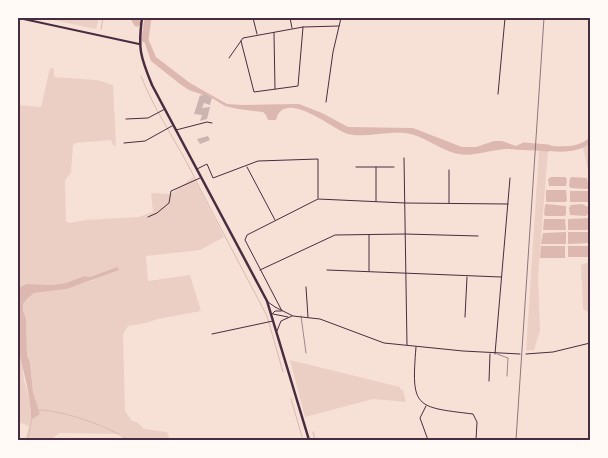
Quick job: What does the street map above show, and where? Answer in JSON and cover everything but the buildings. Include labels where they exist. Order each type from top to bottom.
[{"type":"main road","points":[[142,18],[139,44],[146,71],[198,168],[199,178],[267,301],[309,440]]},
{"type":"street","points":[[19,18],[139,44]]},
{"type":"street","points":[[253,18],[257,35]]},
{"type":"street","points":[[290,18],[292,28]]},
{"type":"street","points":[[326,102],[333,52],[341,18]]},
{"type":"street","points":[[498,94],[505,18]]},
{"type":"street","points":[[241,41],[254,92],[298,86],[303,26]]},
{"type":"street","points":[[229,58],[243,38],[303,26],[339,26]]},
{"type":"street","points":[[274,32],[275,90]]},
{"type":"street","points":[[126,119],[148,118],[165,109]]},
{"type":"street","points":[[176,130],[212,122]]},
{"type":"street","points":[[124,143],[145,141],[174,125]]},
{"type":"street","points":[[404,158],[407,346]]},
{"type":"street","points":[[198,168],[207,164],[213,178],[247,167],[258,161],[318,159],[318,199]]},
{"type":"street","points":[[247,167],[275,221]]},
{"type":"street","points":[[356,167],[394,167]]},
{"type":"street","points":[[376,167],[376,202]]},
{"type":"street","points":[[448,170],[449,203]]},
{"type":"street","points":[[148,217],[157,213],[169,203],[170,191],[199,178]]},
{"type":"street","points":[[495,354],[510,178]]},
{"type":"street","points":[[282,311],[245,240],[247,235],[318,199],[405,203],[508,204]]},
{"type":"street","points":[[260,270],[329,237],[342,234],[478,236]]},
{"type":"street","points":[[369,234],[370,272]]},
{"type":"street","points":[[327,270],[502,277]]},
{"type":"street","points":[[465,317],[467,276]]},
{"type":"street","points":[[306,287],[308,317]]},
{"type":"street","points":[[267,301],[293,316]]},
{"type":"street","points":[[272,314],[275,311],[282,311]]},
{"type":"street","points":[[272,314],[289,317]]},
{"type":"street","points":[[277,331],[281,321],[289,317],[301,316],[320,319],[384,343],[490,354],[520,354]]},
{"type":"street","points":[[212,334],[273,321]]},
{"type":"street","points":[[526,354],[553,352],[590,343]]},
{"type":"street","points":[[416,347],[413,385],[419,400],[427,406],[446,412],[473,414],[477,422],[476,440]]},
{"type":"street","points":[[489,381],[490,354]]},
{"type":"street","points":[[427,406],[420,418],[428,440]]},
{"type":"lane","points":[[301,316],[306,353]]},
{"type":"lane","points":[[495,354],[508,358],[507,376]]},
{"type":"shaded area","points":[[44,18],[99,18],[96,29]]},
{"type":"shaded area","points":[[144,29],[156,57],[190,83],[227,104],[299,104],[322,113],[348,127],[413,128],[462,147],[476,147],[494,141],[502,141],[516,146],[520,144],[533,145],[533,150],[506,149],[473,154],[454,153],[412,134],[348,134],[299,109],[289,108],[281,111],[276,120],[268,120],[263,112],[225,106],[180,84],[151,61],[143,38]]},
{"type":"shaded area","points":[[50,68],[54,69],[54,77],[97,80],[113,85],[116,147],[111,140],[75,143],[73,145],[71,173],[65,180],[66,221],[69,223],[86,220],[139,217],[153,212],[151,193],[171,194],[193,177],[224,237],[200,250],[146,256],[148,281],[190,275],[201,311],[128,326],[123,334],[125,411],[132,421],[137,422],[144,429],[167,432],[170,440],[123,440],[123,435],[120,434],[60,433],[53,438],[25,440],[29,426],[18,422],[18,331],[24,380],[30,400],[31,417],[36,417],[40,414],[33,392],[30,363],[27,355],[26,319],[23,304],[34,293],[67,289],[93,280],[117,267],[66,283],[53,285],[27,284],[20,287],[18,291],[18,105],[41,107]]},
{"type":"shaded area","points":[[590,137],[590,144],[572,151],[539,150],[539,145],[573,146]]},
{"type":"shaded area","points":[[590,144],[590,179],[583,148]]},
{"type":"shaded area","points":[[539,150],[548,151],[538,277],[540,330],[534,350],[526,351]]},
{"type":"shaded area","points":[[551,177],[565,177],[567,179],[566,186],[549,186],[548,179]]},
{"type":"shaded area","points":[[570,178],[587,178],[589,188],[571,188],[569,186]]},
{"type":"shaded area","points":[[546,190],[566,190],[567,201],[546,202]]},
{"type":"shaded area","points":[[570,191],[588,191],[588,202],[570,202]]},
{"type":"shaded area","points":[[546,204],[566,206],[566,215],[544,215]]},
{"type":"shaded area","points":[[582,204],[588,207],[588,214],[586,216],[570,215],[569,208],[571,205]]},
{"type":"shaded area","points":[[590,218],[590,230],[568,230],[568,219]]},
{"type":"shaded area","points":[[544,219],[565,219],[566,230],[543,230]]},
{"type":"shaded area","points":[[566,232],[566,244],[541,244],[543,233]]},
{"type":"shaded area","points":[[568,232],[590,232],[590,243],[568,244]]},
{"type":"shaded area","points":[[541,246],[565,246],[565,258],[540,258]]},
{"type":"shaded area","points":[[568,246],[590,246],[590,257],[568,257]]},
{"type":"shaded area","points":[[590,262],[590,313],[583,309],[581,265]]},
{"type":"shaded area","points":[[117,267],[119,270],[67,289],[34,293],[23,304],[26,319],[27,355],[30,363],[33,392],[40,414],[33,419],[31,417],[18,343],[17,306],[20,287],[27,284],[53,285],[66,283]]},
{"type":"shaded area","points":[[290,360],[400,387],[403,390],[406,402],[373,399],[305,417]]},
{"type":"waterway","points":[[101,29],[103,18]]},
{"type":"waterway","points":[[134,18],[137,23]]},
{"type":"waterway","points":[[145,39],[148,18]]},
{"type":"waterway","points":[[141,76],[154,104],[267,316],[283,372]]},
{"type":"waterway","points":[[524,146],[548,148]]},
{"type":"waterway","points":[[291,399],[303,440]]},
{"type":"waterway","points":[[39,410],[86,420],[128,440]]},
{"type":"waterway","points":[[28,440],[32,417]]},
{"type":"waterway","points":[[313,432],[315,440]]},
{"type":"railway","points":[[516,440],[544,18]]}]
